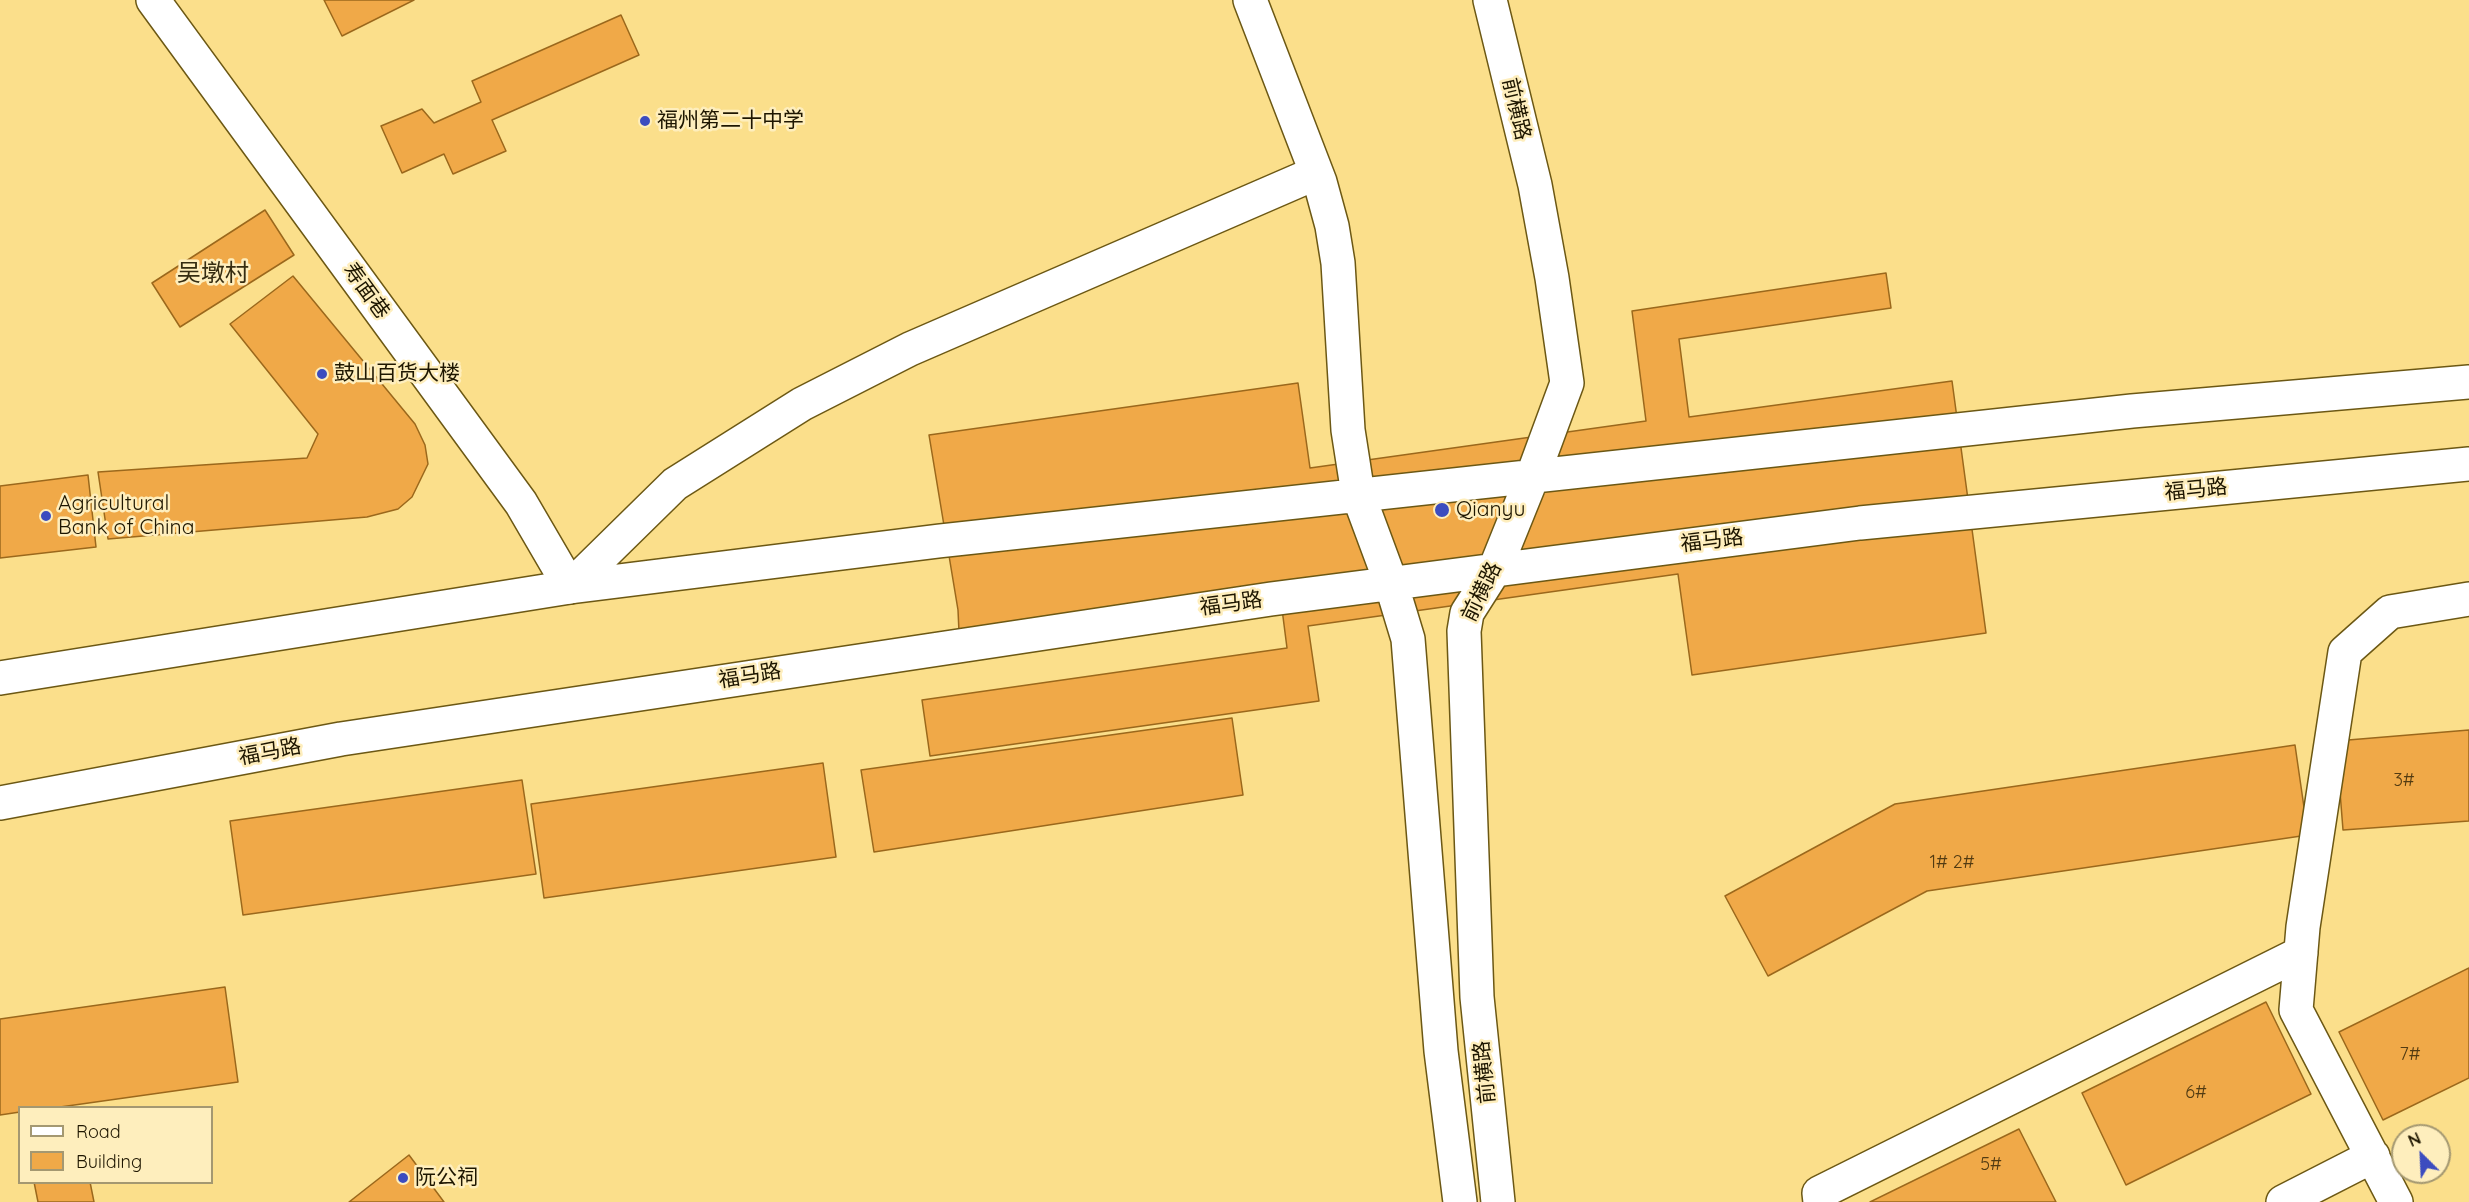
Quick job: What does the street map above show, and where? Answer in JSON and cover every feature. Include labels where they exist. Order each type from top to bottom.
[{"type":"main road","name":"寿面巷","points":[[153,0],[521,503],[570,587]]},
{"type":"main road","name":"前横路","points":[[1250,0],[1316,173],[1332,226],[1348,430],[1358,494],[1391,583],[1408,639],[1441,1051],[1460,1202]]},
{"type":"main road","name":"前横路","points":[[1490,0],[1534,185],[1552,278],[1566,383],[1533,476],[1495,569],[1467,613],[1464,631],[1477,997],[1498,1202]]},
{"type":"main road","points":[[570,587],[675,484],[802,404],[910,349],[1316,173]]},
{"type":"main road","points":[[0,678],[570,587],[986,536],[2132,411],[2469,382]]},
{"type":"main road","name":"福马路","points":[[0,803],[341,739],[1131,619],[1391,583],[1860,523],[2469,464]]},
{"type":"main road","points":[[2396,1202],[2296,1010],[2301,953],[2345,652],[2390,612],[2469,599]]},
{"type":"main road","points":[[1820,1202],[1819,1193],[2301,953]]},
{"type":"main road","points":[[2283,1202],[2373,1156]]},
{"type":"building","points":[[324,0],[414,0],[342,36]]},
{"type":"building","points":[[621,15],[639,55],[492,120],[506,151],[453,174],[444,154],[402,173],[381,126],[422,109],[434,123],[481,102],[472,81]]},
{"type":"building","points":[[265,210],[294,255],[180,327],[152,283]]},
{"type":"building","points":[[1886,273],[1891,308],[1679,339],[1689,417],[1952,381],[1986,633],[1692,675],[1678,574],[1308,626],[1319,701],[930,756],[922,700],[1287,648],[1282,609],[960,654],[958,610],[929,435],[1298,383],[1310,468],[1646,421],[1632,311]]},
{"type":"building","name":"鼓山百货大楼","points":[[293,276],[415,424],[425,445],[428,464],[412,497],[398,509],[367,517],[108,539],[98,472],[307,458],[318,434],[230,324]]},
{"type":"building","name":"Agricultural Bank of China","points":[[88,475],[96,547],[0,558],[0,486]]},
{"type":"building","points":[[1232,718],[1243,795],[874,852],[861,770]]},
{"type":"building","points":[[2469,730],[2469,821],[2343,830],[2336,741]]},
{"type":"building","points":[[2295,745],[2308,835],[1927,891],[1768,976],[1725,896],[1895,804]]},
{"type":"building","points":[[823,763],[836,857],[544,898],[531,804]]},
{"type":"building","points":[[522,780],[536,874],[243,915],[230,821]]},
{"type":"building","points":[[2469,968],[2469,1078],[2383,1120],[2339,1032]]},
{"type":"building","points":[[225,987],[238,1082],[67,1106],[18,1106],[18,1112],[0,1115],[0,1019]]},
{"type":"building","points":[[2266,1002],[2311,1094],[2126,1185],[2082,1093]]},
{"type":"building","points":[[2019,1129],[2056,1202],[1870,1202]]},
{"type":"building","name":"阮公祠","points":[[409,1155],[444,1202],[349,1202]]},
{"type":"building","points":[[34,1184],[90,1184],[94,1202],[38,1202]]},
{"type":"place","name":"福州第二十中学","points":[[645,121]]},
{"type":"place","name":"鼓山百货大楼","points":[[322,374]]},
{"type":"place","name":"Qianyu","points":[[1442,510]]},
{"type":"place","name":"Agricultural Bank of China","points":[[46,516]]},
{"type":"place","name":"阮公祠","points":[[403,1178]]},
{"type":"district","name":"吴墩村","points":[[213,274]]}]
